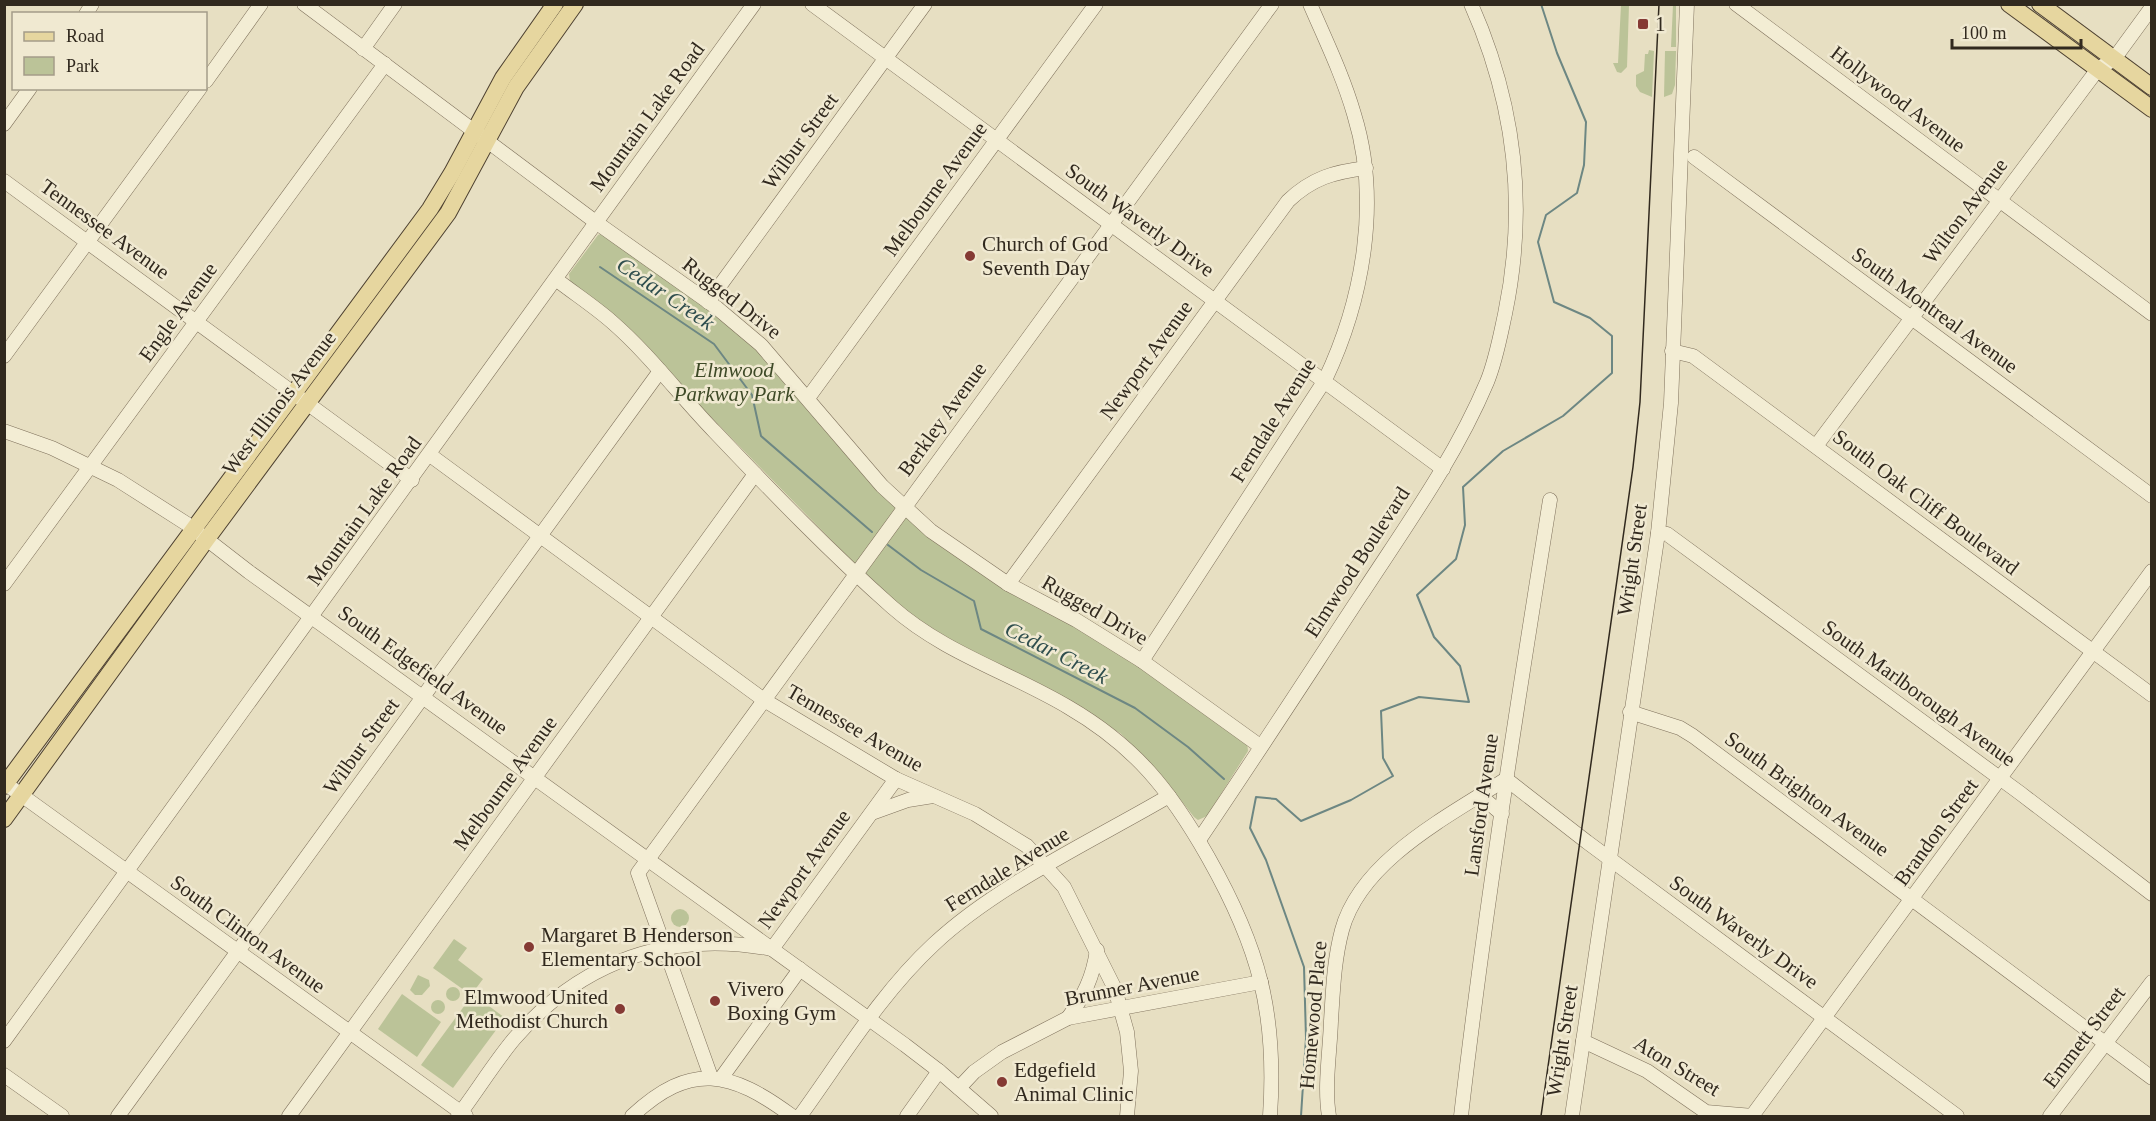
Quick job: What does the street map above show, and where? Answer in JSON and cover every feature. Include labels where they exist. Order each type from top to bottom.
[{"type":"main road","name":"West Illinois Avenue","points":[[5,785],[99,657],[200,535],[394,271],[448,213],[503,78],[555,4]]},
{"type":"main road","points":[[2009,4],[2151,109]]},
{"type":"main road","points":[[2040,4],[2151,87]]},
{"type":"main road","name":"West Illinois Avenue","points":[[481,136],[571,6]]},
{"type":"main road","name":"West Illinois Avenue","points":[[4,819],[114,668],[200,535]]},
{"type":"main road","points":[[99,657],[114,668]]},
{"type":"street","points":[[207,80],[261,4]]},
{"type":"street","name":"Rugged Drive","points":[[304,4],[597,223],[708,302],[761,345],[882,486],[903,507],[955,549],[1008,584],[1076,620],[1143,661],[1260,746]]},
{"type":"street","points":[[363,49],[395,4]]},
{"type":"street","name":"Mountain Lake Road","points":[[4,1041],[557,280],[754,4]]},
{"type":"street","name":"South Waverly Drive","points":[[812,4],[1443,469]]},
{"type":"street","name":"Wilbur Street","points":[[708,302],[925,4]]},
{"type":"street","name":"Melbourne Avenue","points":[[808,398],[1096,4]]},
{"type":"street","name":"Berkley Avenue","points":[[648,859],[1272,4]]},
{"type":"street","name":"Ferndale Avenue","points":[[1143,661],[1325,380],[1344,337],[1355,300],[1365,231],[1365,168],[1355,116],[1310,4]]},
{"type":"street","name":"Elmwood Boulevard","points":[[1199,840],[1443,469],[1487,381],[1498,348],[1515,256],[1516,190],[1511,133],[1498,75],[1471,4]]},
{"type":"street","name":"Wright Street","points":[[1572,1116],[1658,533],[1670,413],[1687,4]]},
{"type":"street","name":"Hollywood Avenue","points":[[1736,4],[2151,314]]},
{"type":"street","name":"Wilton Avenue","points":[[1816,446],[2098,69],[2114,59],[2151,7]]},
{"type":"street","name":"Engle Avenue","points":[[4,584],[385,64]]},
{"type":"street","points":[[4,124],[29,90]]},
{"type":"street","points":[[4,356],[199,90]]},
{"type":"street","name":"South Montreal Avenue","points":[[1694,158],[2151,496]]},
{"type":"street","name":"Newport Avenue","points":[[1008,584],[1288,201],[1303,186],[1319,177],[1338,171],[1365,168]]},
{"type":"street","name":"Tennessee Avenue","points":[[4,181],[412,480]]},
{"type":"street","points":[[557,280],[611,321],[755,474],[894,609],[943,644],[1039,691],[1105,730],[1129,749],[1169,796],[1199,840],[1245,927],[1261,982],[1270,1030],[1272,1077],[1270,1116]]},
{"type":"street","name":"South Oak Cliff Boulevard","points":[[1672,351],[1693,356],[2151,696]]},
{"type":"street","name":"Wilbur Street","points":[[118,1116],[660,371]]},
{"type":"street","name":"South Edgefield Avenue","points":[[4,431],[92,466],[144,495],[870,1019],[939,1071],[991,1116]]},
{"type":"street","name":"Tennessee Avenue","points":[[430,455],[764,700],[896,779],[975,814],[1003,829],[1027,846],[1064,887],[1097,950],[1120,1008],[1127,1032],[1131,1071],[1127,1116]]},
{"type":"street","name":"Melbourne Avenue","points":[[289,1116],[755,474]]},
{"type":"street","name":"Lansford Avenue","points":[[1461,1116],[1477,976],[1550,500]]},
{"type":"street","name":"South Marlborough Avenue","points":[[1658,533],[1667,534],[2000,779],[2151,894]]},
{"type":"street","name":"Brandon Street","points":[[1753,1116],[2151,570]]},
{"type":"street","name":"South Brighton Avenue","points":[[1630,712],[1680,728],[1693,736],[1913,898],[2151,1078]]},
{"type":"street","name":"Newport Avenue","points":[[772,949],[896,779]]},
{"type":"street","name":"South Waverly Drive","points":[[1506,779],[1610,859],[1957,1116]]},
{"type":"street","name":"Homewood Place","points":[[1329,1116],[1334,969],[1342,929],[1353,903],[1370,878],[1386,862],[1506,779]]},
{"type":"street","name":"South Clinton Avenue","points":[[5,785],[462,1115]]},
{"type":"street","name":"Newport Avenue","points":[[870,814],[899,802],[933,796]]},
{"type":"street","name":"Ferndale Avenue","points":[[800,1116],[870,1019],[918,959],[950,929],[997,895],[1169,796]]},
{"type":"street","points":[[1477,798],[1488,802],[1502,814]]},
{"type":"street","points":[[648,859],[638,873],[716,1077]]},
{"type":"street","name":"South Edgefield Avenue","points":[[665,947],[743,944],[772,949]]},
{"type":"street","points":[[462,1115],[513,1040],[561,993],[590,974],[621,959],[665,947]]},
{"type":"street","points":[[1068,1018],[1084,996],[1095,968],[1097,950]]},
{"type":"street","points":[[716,1077],[800,969]]},
{"type":"street","name":"Brunner Avenue","points":[[959,1088],[974,1072],[1002,1052],[1068,1018],[1261,982]]},
{"type":"street","name":"Emmett Street","points":[[2050,1116],[2151,982]]},
{"type":"street","name":"Aton Street","points":[[1583,1041],[1624,1058],[1647,1071],[1706,1112],[1753,1116]]},
{"type":"street","points":[[907,1116],[939,1071]]},
{"type":"street","points":[[4,1075],[62,1116]]},
{"type":"street","points":[[632,1116],[649,1100],[668,1089],[686,1082],[716,1077],[759,1093],[792,1116]]},
{"type":"green space","points":[[1621,5],[1629,5],[1627,67],[1621,73],[1617,72],[1613,63],[1618,63]]},
{"type":"green space","points":[[1673,5],[1676,5],[1676,47],[1671,47]]},
{"type":"green space","points":[[1649,50],[1654,51],[1652,97],[1640,92],[1636,86],[1636,75],[1644,71],[1645,54],[1648,54]]},
{"type":"green space","points":[[1665,51],[1676,51],[1675,85],[1672,94],[1664,97]]},
{"type":"green space","name":"Elmwood Parkway Park","points":[[603,233],[729,324],[759,349],[948,550],[1118,654],[1247,742],[1248,751],[1207,816],[1198,820],[1194,817],[1157,770],[1120,733],[971,653],[910,615],[844,553],[611,315],[570,282],[569,274],[598,235]]},
{"type":"green space","points":[[680,909],[686,912],[689,918],[686,924],[680,927],[674,924],[671,918],[674,912]]},
{"type":"green space","points":[[454,939],[467,948],[458,960],[483,979],[471,995],[433,968]]},
{"type":"green space","points":[[418,975],[429,980],[430,986],[422,995],[415,995],[410,990]]},
{"type":"green space","points":[[450,987],[456,987],[460,994],[456,1001],[450,1001],[446,997],[446,991]]},
{"type":"green space","points":[[402,994],[441,1022],[417,1057],[378,1029]]},
{"type":"green space","points":[[473,994],[505,1018],[453,1088],[421,1065]]},
{"type":"green space","points":[[438,1000],[443,1002],[445,1007],[443,1012],[438,1014],[433,1012],[431,1007],[433,1002]]},
{"type":"waterway","points":[[1301,1116],[1306,1038],[1304,967],[1266,860],[1250,828],[1256,797],[1276,799],[1301,821],[1351,800],[1393,776],[1383,758],[1381,711],[1419,697],[1469,702],[1460,666],[1434,637],[1417,595],[1456,559],[1465,525],[1463,487],[1503,451],[1563,416],[1612,373],[1612,336],[1590,318],[1554,302],[1538,242],[1546,215],[1577,193],[1584,165],[1586,122],[1557,53],[1541,4]]},
{"type":"waterway","name":"Cedar Creek","points":[[600,267],[714,344],[752,395],[761,436],[872,532]]},
{"type":"waterway","name":"Cedar Creek","points":[[888,545],[921,570],[974,601],[981,629],[1135,708],[1188,747],[1224,779]]},
{"type":"tram line","points":[[1541,1116],[1633,467],[1640,402],[1659,4]]},
{"type":"place","name":"1","points":[[1643,24]]},
{"type":"place","name":"Church of God Seventh Day","points":[[970,256]]},
{"type":"place","name":"Margaret B Henderson Elementary School","points":[[529,947]]},
{"type":"place","name":"Vivero Boxing Gym","points":[[715,1001]]},
{"type":"place","name":"Elmwood United Methodist Church","points":[[620,1009]]},
{"type":"place","name":"Edgefield Animal Clinic","points":[[1002,1082]]}]
